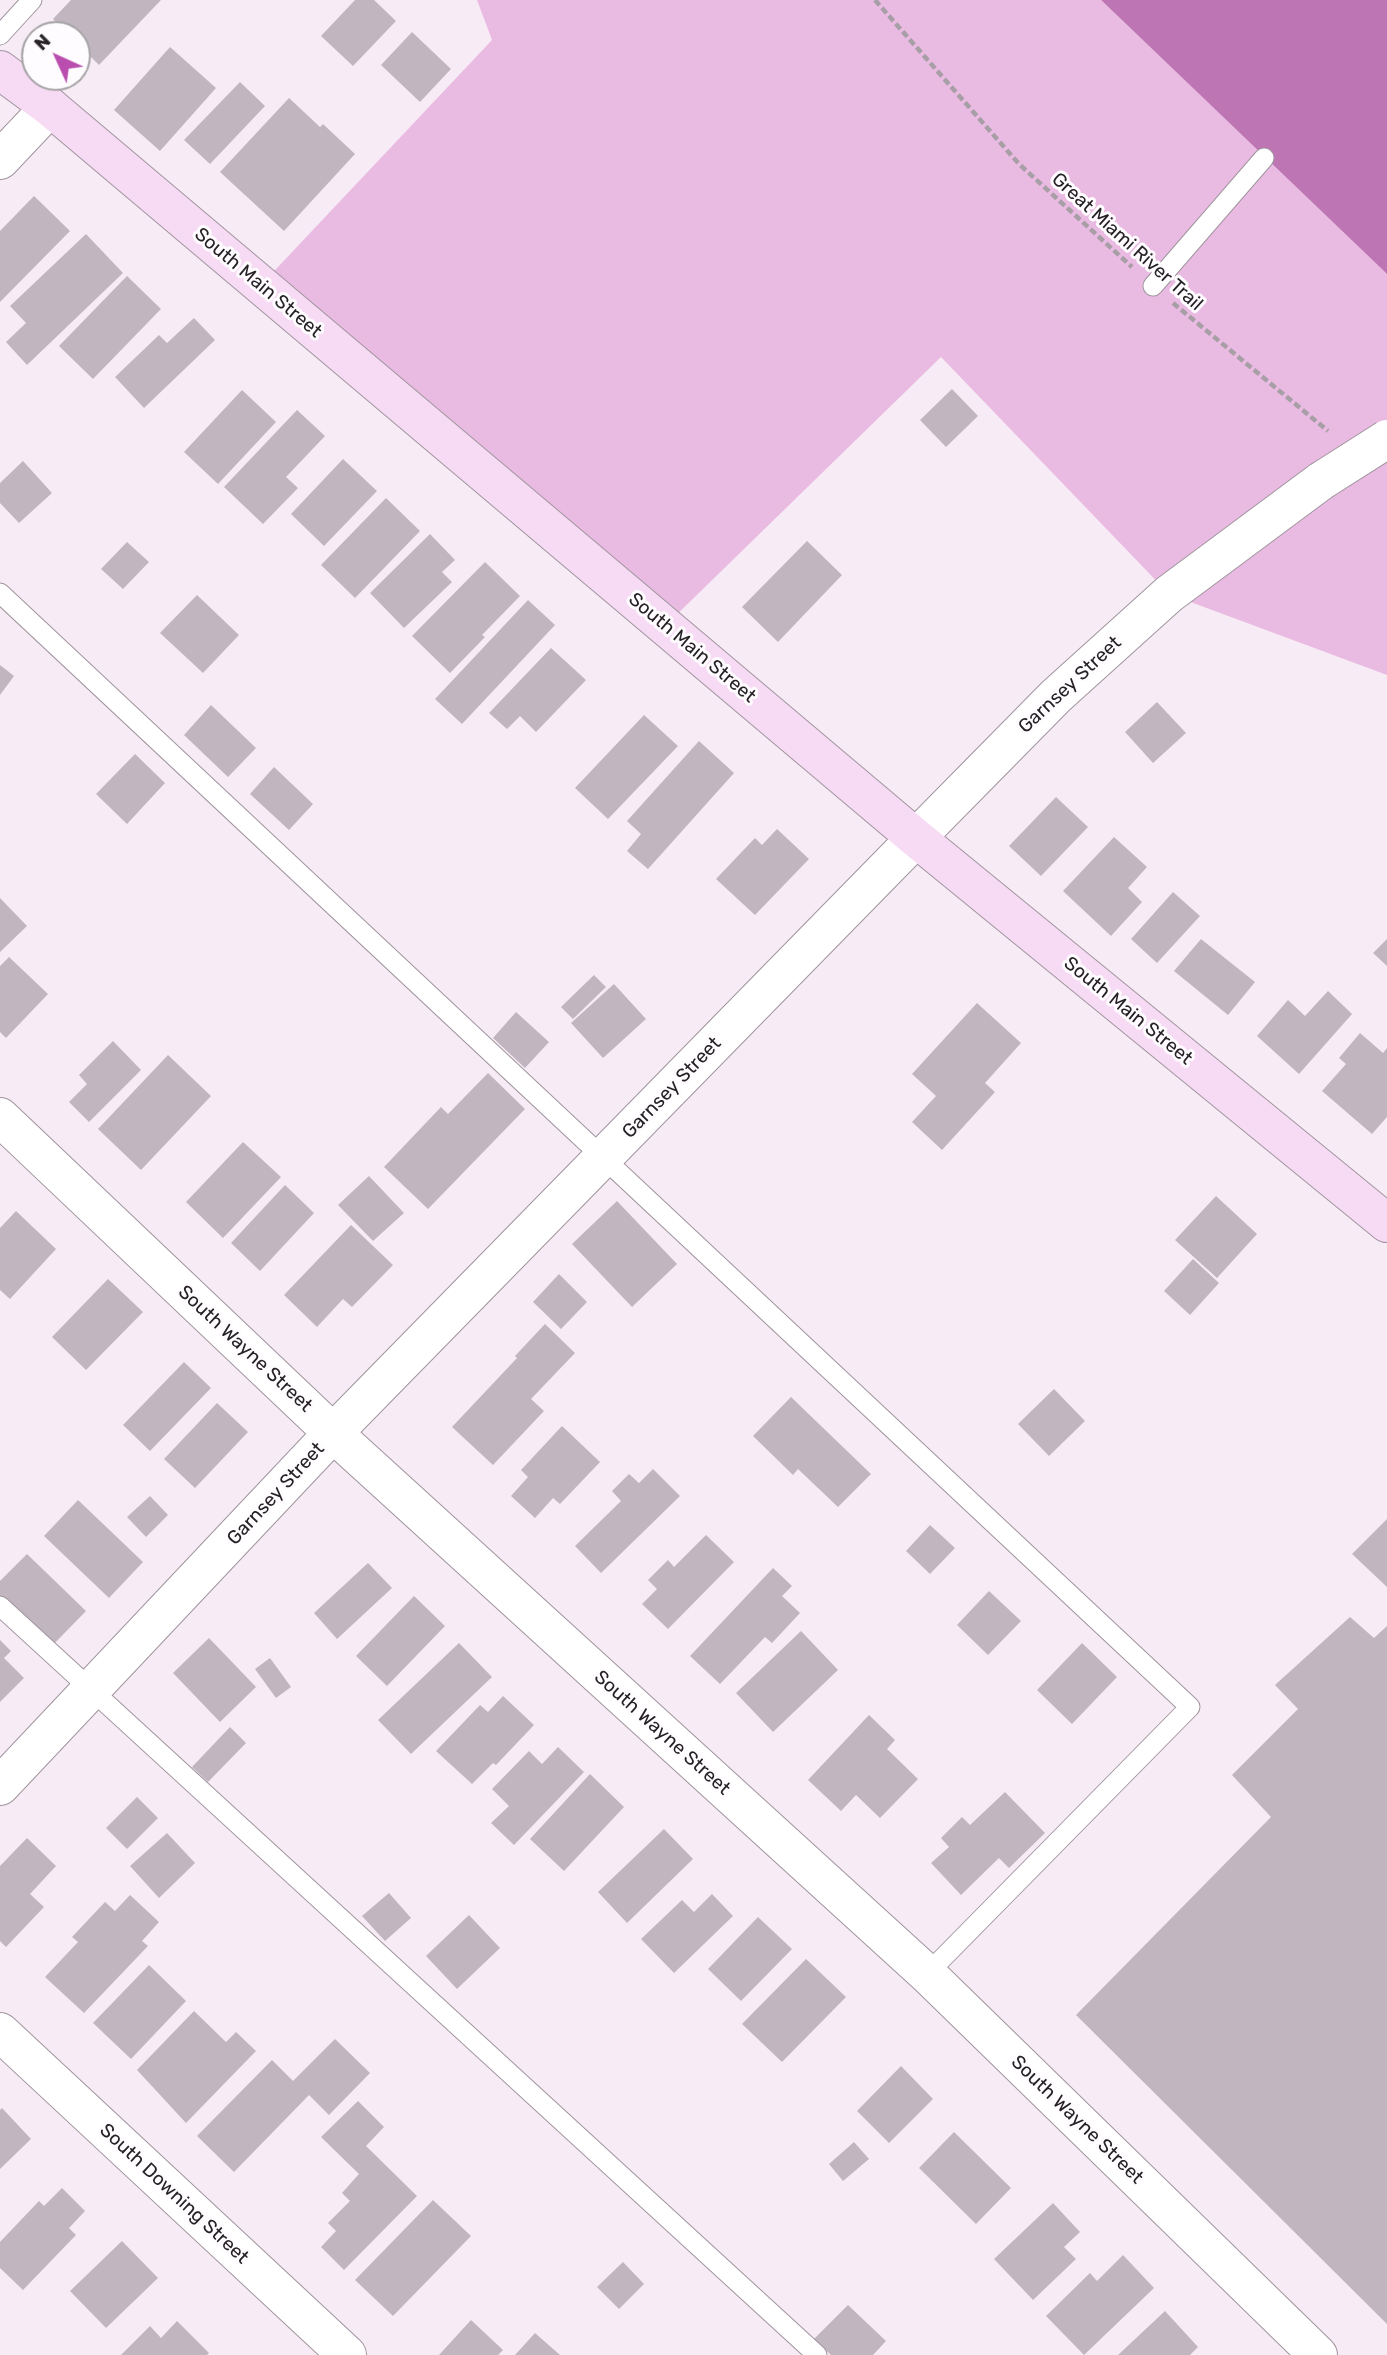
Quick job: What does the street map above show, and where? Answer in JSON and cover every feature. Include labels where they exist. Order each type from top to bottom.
[{"type":"main road","name":"South Main Street","points":[[0,69],[50,107],[916,838],[1387,1223]]},
{"type":"street","points":[[0,160],[50,107]]},
{"type":"street","name":"Garnsey Street","points":[[0,1786],[333,1433],[1056,696],[1170,594],[1321,481],[1387,439]]},
{"type":"street","name":"South Wayne Street","points":[[0,1118],[333,1433],[927,1974],[1318,2355]]},
{"type":"street","name":"South Downing Street","points":[[0,2032],[347,2355]]},
{"type":"lane","points":[[0,35],[32,0]]},
{"type":"lane","points":[[1153,286],[1264,158]]},
{"type":"lane","points":[[0,593],[1190,1707],[927,1974]]},
{"type":"lane","points":[[0,1606],[817,2355]]},
{"type":"path","name":"Great Miami River Trail","points":[[875,0],[1019,164],[1153,286],[1337,438]]},
{"type":"shaded area","points":[[477,0],[1101,0],[1387,274],[1387,675],[1169,594],[941,357],[665,626],[261,285],[492,40]]},
{"type":"shaded area","points":[[1101,0],[1387,0],[1387,274]]},
{"type":"building","points":[[71,0],[161,0],[99,65],[91,57],[91,21],[53,19]]},
{"type":"building","points":[[355,0],[374,0],[396,21],[353,66],[321,36]]},
{"type":"building","points":[[412,32],[451,69],[420,102],[381,65]]},
{"type":"building","points":[[170,47],[216,88],[160,151],[114,110]]},
{"type":"building","points":[[240,82],[265,106],[210,164],[184,140]]},
{"type":"building","points":[[289,98],[320,127],[323,124],[355,154],[284,231],[220,172]]},
{"type":"building","points":[[34,196],[70,231],[0,302],[0,231]]},
{"type":"building","points":[[86,234],[123,273],[27,365],[6,342],[26,323],[10,306]]},
{"type":"building","points":[[127,276],[161,309],[93,379],[59,346]]},
{"type":"building","points":[[194,318],[215,340],[144,408],[115,377],[159,335],[167,343]]},
{"type":"building","points":[[952,389],[978,416],[946,447],[920,420]]},
{"type":"building","points":[[242,390],[276,422],[218,484],[184,452]]},
{"type":"building","points":[[297,410],[325,436],[286,477],[298,488],[263,524],[224,487]]},
{"type":"building","points":[[343,459],[377,491],[324,546],[291,514]]},
{"type":"building","points":[[23,461],[52,493],[19,523],[0,503],[0,483]]},
{"type":"building","points":[[386,498],[420,531],[355,598],[321,565]]},
{"type":"building","points":[[430,534],[455,560],[442,572],[452,582],[404,628],[370,593]]},
{"type":"building","points":[[807,541],[842,575],[778,642],[742,607]]},
{"type":"building","points":[[127,542],[149,562],[123,589],[101,569]]},
{"type":"building","points":[[485,562],[520,596],[450,673],[412,636]]},
{"type":"building","points":[[197,595],[239,635],[203,673],[160,633]]},
{"type":"building","points":[[528,600],[555,625],[462,724],[435,699]]},
{"type":"building","points":[[551,648],[586,680],[536,732],[520,716],[507,729],[489,713]]},
{"type":"building","points":[[0,665],[14,676],[0,695]]},
{"type":"building","points":[[1157,702],[1186,733],[1153,763],[1125,732]]},
{"type":"building","points":[[211,705],[256,748],[228,777],[184,735]]},
{"type":"building","points":[[644,715],[678,746],[608,819],[575,788]]},
{"type":"building","points":[[699,741],[734,773],[648,869],[627,851],[641,834],[627,821]]},
{"type":"building","points":[[135,754],[165,783],[127,824],[96,794]]},
{"type":"building","points":[[274,767],[313,804],[289,830],[250,794]]},
{"type":"building","points":[[1056,797],[1088,827],[1041,876],[1009,846]]},
{"type":"building","points":[[777,829],[809,859],[755,915],[716,879],[755,838],[762,845]]},
{"type":"building","points":[[1114,837],[1147,867],[1128,888],[1142,902],[1111,936],[1063,891]]},
{"type":"building","points":[[1173,892],[1200,916],[1157,963],[1131,939]]},
{"type":"building","points":[[0,898],[27,926],[0,952]]},
{"type":"building","points":[[1201,939],[1255,982],[1228,1015],[1174,971]]},
{"type":"building","points":[[1387,939],[1387,966],[1373,953]]},
{"type":"building","points":[[9,957],[48,994],[6,1038],[0,1032],[0,966]]},
{"type":"building","points":[[594,975],[606,987],[573,1019],[561,1007]]},
{"type":"building","points":[[614,984],[646,1019],[603,1058],[571,1023]]},
{"type":"building","points":[[1328,991],[1352,1014],[1299,1074],[1257,1036],[1288,1000],[1305,1016]]},
{"type":"building","points":[[977,1003],[1021,1043],[985,1083],[995,1092],[942,1150],[912,1122],[936,1096],[912,1074]]},
{"type":"building","points":[[516,1012],[549,1042],[525,1068],[493,1038]]},
{"type":"building","points":[[1360,1033],[1383,1053],[1387,1048],[1387,1117],[1372,1134],[1322,1091],[1346,1064],[1339,1058]]},
{"type":"building","points":[[113,1041],[141,1070],[89,1122],[69,1102],[87,1084],[79,1075]]},
{"type":"building","points":[[168,1055],[211,1096],[141,1170],[98,1129]]},
{"type":"building","points":[[488,1073],[525,1109],[428,1209],[384,1167],[441,1107],[448,1114]]},
{"type":"building","points":[[243,1142],[281,1177],[223,1238],[186,1202]]},
{"type":"building","points":[[369,1176],[404,1213],[373,1241],[338,1205]]},
{"type":"building","points":[[285,1185],[314,1213],[260,1271],[231,1243]]},
{"type":"building","points":[[1216,1196],[1257,1234],[1217,1278],[1175,1240]]},
{"type":"building","points":[[617,1201],[677,1264],[632,1307],[572,1244]]},
{"type":"building","points":[[16,1211],[56,1249],[10,1299],[0,1290],[0,1228]]},
{"type":"building","points":[[351,1225],[393,1265],[352,1307],[343,1299],[317,1327],[284,1295]]},
{"type":"building","points":[[1193,1259],[1219,1283],[1190,1315],[1164,1291]]},
{"type":"building","points":[[559,1274],[587,1302],[561,1329],[533,1302]]},
{"type":"building","points":[[108,1279],[143,1312],[86,1370],[52,1337]]},
{"type":"building","points":[[545,1324],[575,1353],[531,1399],[544,1411],[493,1465],[452,1427]]},
{"type":"building","points":[[184,1362],[211,1388],[150,1451],[123,1425]]},
{"type":"building","points":[[1054,1389],[1085,1421],[1049,1456],[1018,1424]]},
{"type":"building","points":[[791,1397],[871,1474],[838,1507],[798,1469],[793,1475],[753,1436]]},
{"type":"building","points":[[217,1403],[248,1432],[195,1488],[164,1459]]},
{"type":"building","points":[[562,1426],[600,1462],[560,1504],[553,1498],[535,1518],[511,1496],[528,1477],[521,1470]]},
{"type":"building","points":[[653,1469],[680,1496],[601,1573],[575,1546],[621,1501],[612,1491],[629,1474],[639,1483]]},
{"type":"building","points":[[150,1496],[168,1515],[146,1537],[127,1517]]},
{"type":"building","points":[[78,1500],[143,1562],[109,1598],[44,1536]]},
{"type":"building","points":[[1387,1519],[1387,1587],[1352,1554]]},
{"type":"building","points":[[930,1525],[955,1548],[930,1574],[906,1551]]},
{"type":"building","points":[[706,1535],[734,1562],[668,1629],[642,1604],[657,1589],[648,1580],[668,1560],[674,1567]]},
{"type":"building","points":[[27,1554],[86,1611],[48,1650],[0,1604],[0,1581]]},
{"type":"building","points":[[368,1563],[392,1588],[337,1639],[314,1613]]},
{"type":"building","points":[[773,1568],[792,1586],[782,1596],[800,1613],[772,1643],[765,1637],[720,1684],[690,1656]]},
{"type":"building","points":[[989,1591],[1021,1621],[988,1655],[957,1625]]},
{"type":"building","points":[[414,1596],[445,1626],[387,1686],[356,1656]]},
{"type":"building","points":[[1350,1617],[1374,1638],[1387,1626],[1387,2324],[1076,2015],[1271,1817],[1232,1775],[1298,1709],[1275,1685]]},
{"type":"building","points":[[801,1631],[838,1670],[773,1732],[736,1693]]},
{"type":"building","points":[[209,1638],[256,1687],[220,1722],[173,1673]]},
{"type":"building","points":[[0,1640],[11,1651],[4,1658],[24,1678],[0,1702]]},
{"type":"building","points":[[459,1643],[492,1677],[411,1754],[378,1720]]},
{"type":"building","points":[[1082,1643],[1117,1677],[1072,1724],[1037,1690]]},
{"type":"building","points":[[270,1658],[291,1687],[276,1698],[255,1669]]},
{"type":"building","points":[[503,1696],[534,1725],[496,1765],[493,1763],[472,1784],[436,1751],[480,1705],[488,1712]]},
{"type":"building","points":[[869,1715],[895,1740],[887,1749],[918,1779],[880,1818],[856,1795],[841,1811],[808,1780]]},
{"type":"building","points":[[230,1727],[246,1743],[208,1782],[192,1767]]},
{"type":"building","points":[[558,1747],[584,1772],[514,1845],[491,1823],[509,1806],[492,1789],[529,1751],[542,1764]]},
{"type":"building","points":[[590,1774],[624,1807],[564,1871],[530,1839]]},
{"type":"building","points":[[1005,1792],[1045,1833],[1009,1868],[999,1858],[961,1895],[931,1863],[949,1847],[941,1838],[962,1817],[970,1825]]},
{"type":"building","points":[[137,1797],[158,1818],[127,1849],[106,1828]]},
{"type":"building","points":[[664,1829],[693,1859],[627,1923],[598,1892]]},
{"type":"building","points":[[167,1833],[195,1863],[159,1898],[130,1866]]},
{"type":"building","points":[[27,1838],[56,1866],[30,1894],[44,1907],[6,1947],[0,1941],[0,1866]]},
{"type":"building","points":[[389,1893],[411,1918],[385,1941],[362,1916]]},
{"type":"building","points":[[712,1894],[733,1916],[674,1973],[641,1939],[682,1900],[694,1912]]},
{"type":"building","points":[[130,1895],[159,1922],[142,1941],[148,1946],[84,2013],[45,1977],[78,1942],[72,1937],[105,1902],[115,1911]]},
{"type":"building","points":[[469,1915],[500,1948],[457,1989],[426,1956]]},
{"type":"building","points":[[758,1917],[792,1949],[741,2001],[708,1969]]},
{"type":"building","points":[[806,1959],[846,1997],[782,2062],[742,2024]]},
{"type":"building","points":[[149,1965],[186,2001],[131,2059],[93,2023]]},
{"type":"building","points":[[194,2011],[226,2042],[236,2032],[256,2051],[186,2123],[137,2070]]},
{"type":"building","points":[[335,2039],[370,2073],[329,2115],[309,2095],[234,2172],[197,2136],[272,2060],[293,2081]]},
{"type":"building","points":[[901,2066],[933,2099],[889,2143],[857,2111]]},
{"type":"building","points":[[358,2101],[384,2127],[366,2146],[417,2196],[344,2270],[321,2247],[336,2231],[328,2223],[350,2201],[342,2193],[359,2174],[321,2137]]},
{"type":"building","points":[[2,2108],[31,2139],[0,2169],[0,2110]]},
{"type":"building","points":[[954,2132],[1011,2188],[976,2224],[919,2168]]},
{"type":"building","points":[[854,2142],[869,2159],[843,2181],[829,2164]]},
{"type":"building","points":[[62,2188],[85,2211],[69,2228],[76,2235],[23,2290],[0,2268],[0,2242],[39,2201],[44,2206]]},
{"type":"building","points":[[433,2200],[471,2236],[393,2316],[355,2280]]},
{"type":"building","points":[[1053,2203],[1080,2232],[1064,2247],[1076,2259],[1033,2300],[994,2259]]},
{"type":"building","points":[[122,2241],[158,2278],[106,2328],[70,2291]]},
{"type":"building","points":[[1123,2255],[1154,2288],[1084,2355],[1046,2316],[1090,2273],[1097,2281]]},
{"type":"building","points":[[623,2262],[644,2284],[619,2309],[597,2287]]},
{"type":"building","points":[[848,2305],[886,2341],[873,2355],[831,2355],[814,2339]]},
{"type":"building","points":[[1165,2311],[1198,2347],[1190,2355],[1118,2355]]},
{"type":"building","points":[[471,2320],[503,2350],[498,2355],[439,2355]]},
{"type":"building","points":[[177,2321],[209,2353],[207,2355],[121,2355],[150,2326],[161,2338]]},
{"type":"building","points":[[535,2333],[560,2355],[515,2355]]}]
